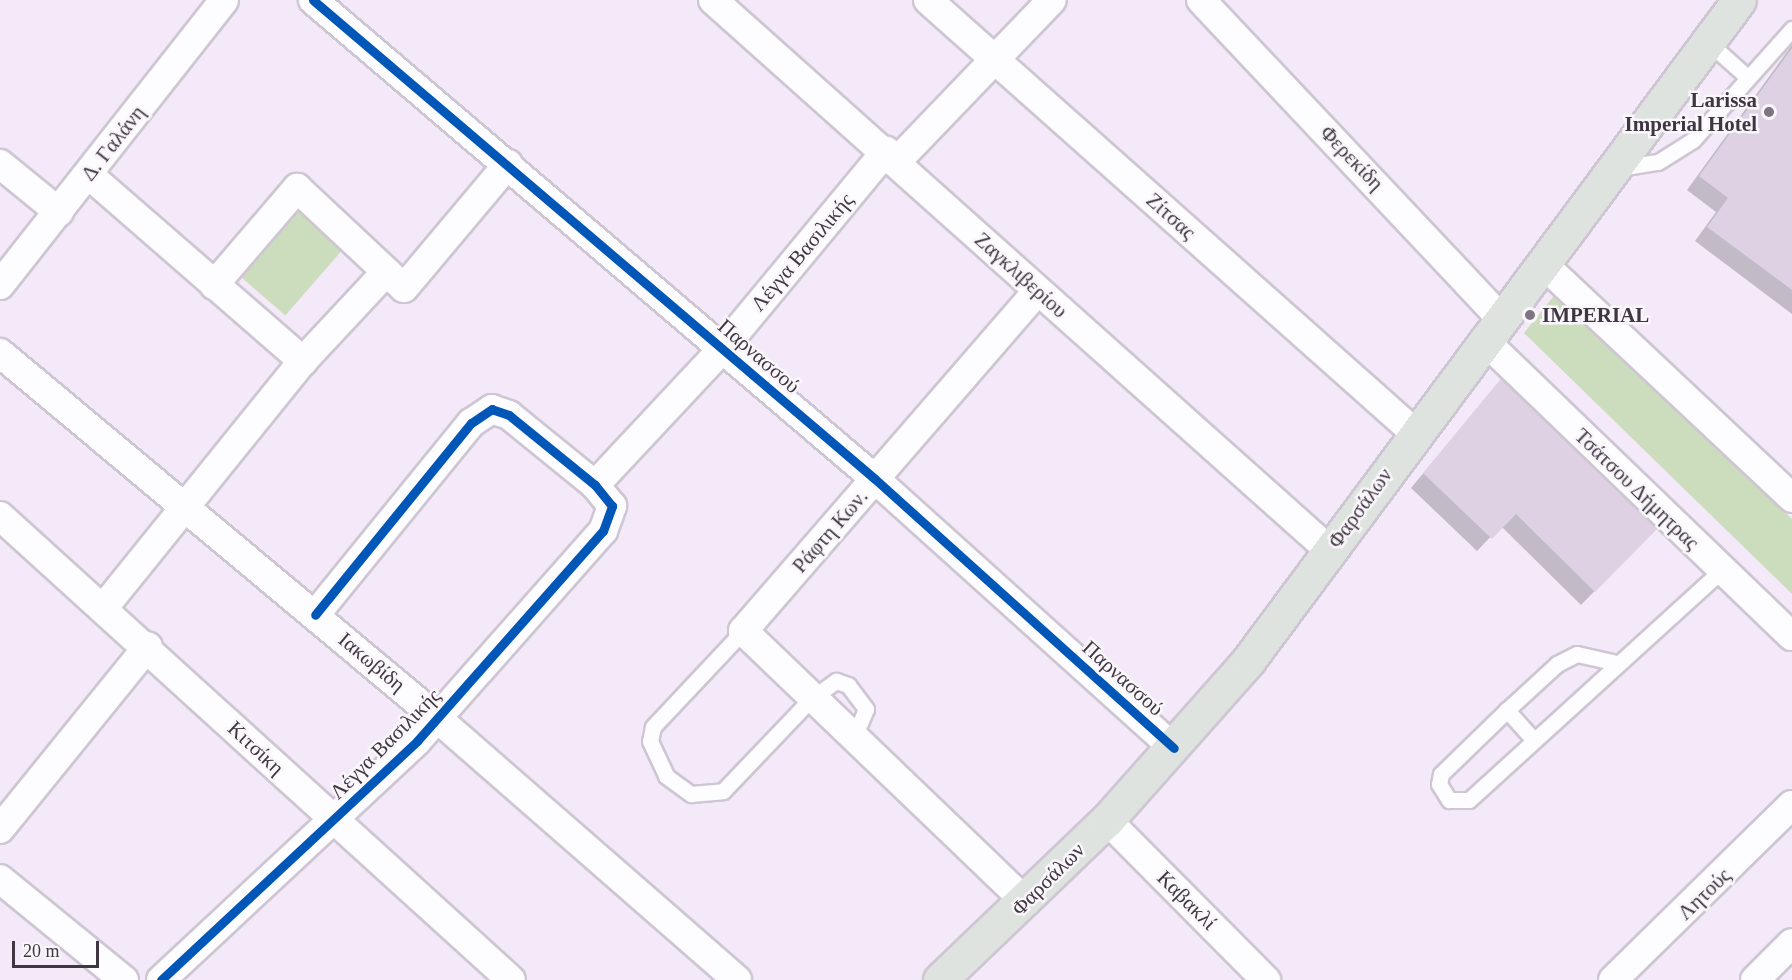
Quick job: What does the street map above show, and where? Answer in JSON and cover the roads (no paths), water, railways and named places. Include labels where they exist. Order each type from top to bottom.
[{"type":"main road","name":"Φαρσάλων","points":[[940,980],[1026,902],[1107,820],[1174,748],[1248,661],[1492,329],[1544,264],[1739,0]]},
{"type":"street","name":"Δ. Γαλάνη","points":[[0,285],[89,175],[224,0]]},
{"type":"street","name":"Παρνασσού","points":[[313,0],[875,479],[1174,748]]},
{"type":"street","name":"Ζαγκλιβερίου","points":[[714,0],[892,156],[1038,291],[1329,550]]},
{"type":"street","name":"Ζίτσας","points":[[928,0],[1415,433]]},
{"type":"street","name":"Λέγγα Βασιλικής","points":[[161,980],[334,821],[438,718],[613,513],[596,485],[723,348],[892,156],[997,62],[1052,0]]},
{"type":"street","name":"Φερεκίδη","points":[[1201,0],[1492,329]]},
{"type":"street","points":[[214,285],[297,188],[404,288],[508,164]]},
{"type":"street","points":[[0,165],[59,212]]},
{"type":"street","points":[[89,175],[303,361]]},
{"type":"street","points":[[1544,264],[1792,498]]},
{"type":"street","points":[[105,606],[303,361],[386,272]]},
{"type":"street","name":"Ράφτη Κων.","points":[[743,631],[1038,291]]},
{"type":"street","name":"Τσάτσου Δήμητρας","points":[[1492,329],[1722,570],[1791,634]]},
{"type":"street","name":"Ιακωβίδη","points":[[0,354],[438,718],[737,980]]},
{"type":"street","points":[[315,615],[471,423],[486,412],[508,415],[596,485]]},
{"type":"street","name":"Κιτσίκη","points":[[0,516],[105,606],[334,821],[511,980]]},
{"type":"street","points":[[743,631],[811,699],[1026,902]]},
{"type":"street","points":[[0,829],[148,646]]},
{"type":"street","name":"Λητούς","points":[[1613,980],[1792,805]]},
{"type":"street","name":"Καβακλί","points":[[1107,820],[1266,980]]},
{"type":"street","points":[[0,879],[124,980]]},
{"type":"street","points":[[1755,980],[1792,943]]},
{"type":"lane","points":[[1613,168],[1658,162],[1693,140],[1746,76],[1792,29]]},
{"type":"lane","points":[[1708,42],[1746,76]]},
{"type":"lane","points":[[1617,663],[1591,654],[1568,657],[1507,710],[1441,774],[1439,784],[1449,800],[1469,800],[1532,738],[1617,663],[1722,570]]},
{"type":"lane","name":"Ράφτη Κων.","points":[[743,631],[664,713],[650,741],[656,759],[666,776],[691,794],[709,795],[723,790],[811,699]]},
{"type":"lane","points":[[1507,710],[1532,738]]},
{"type":"place","name":"Larissa Imperial Hotel","points":[[1769,112]]},
{"type":"place","name":"IMPERIAL","points":[[1530,315]]}]
